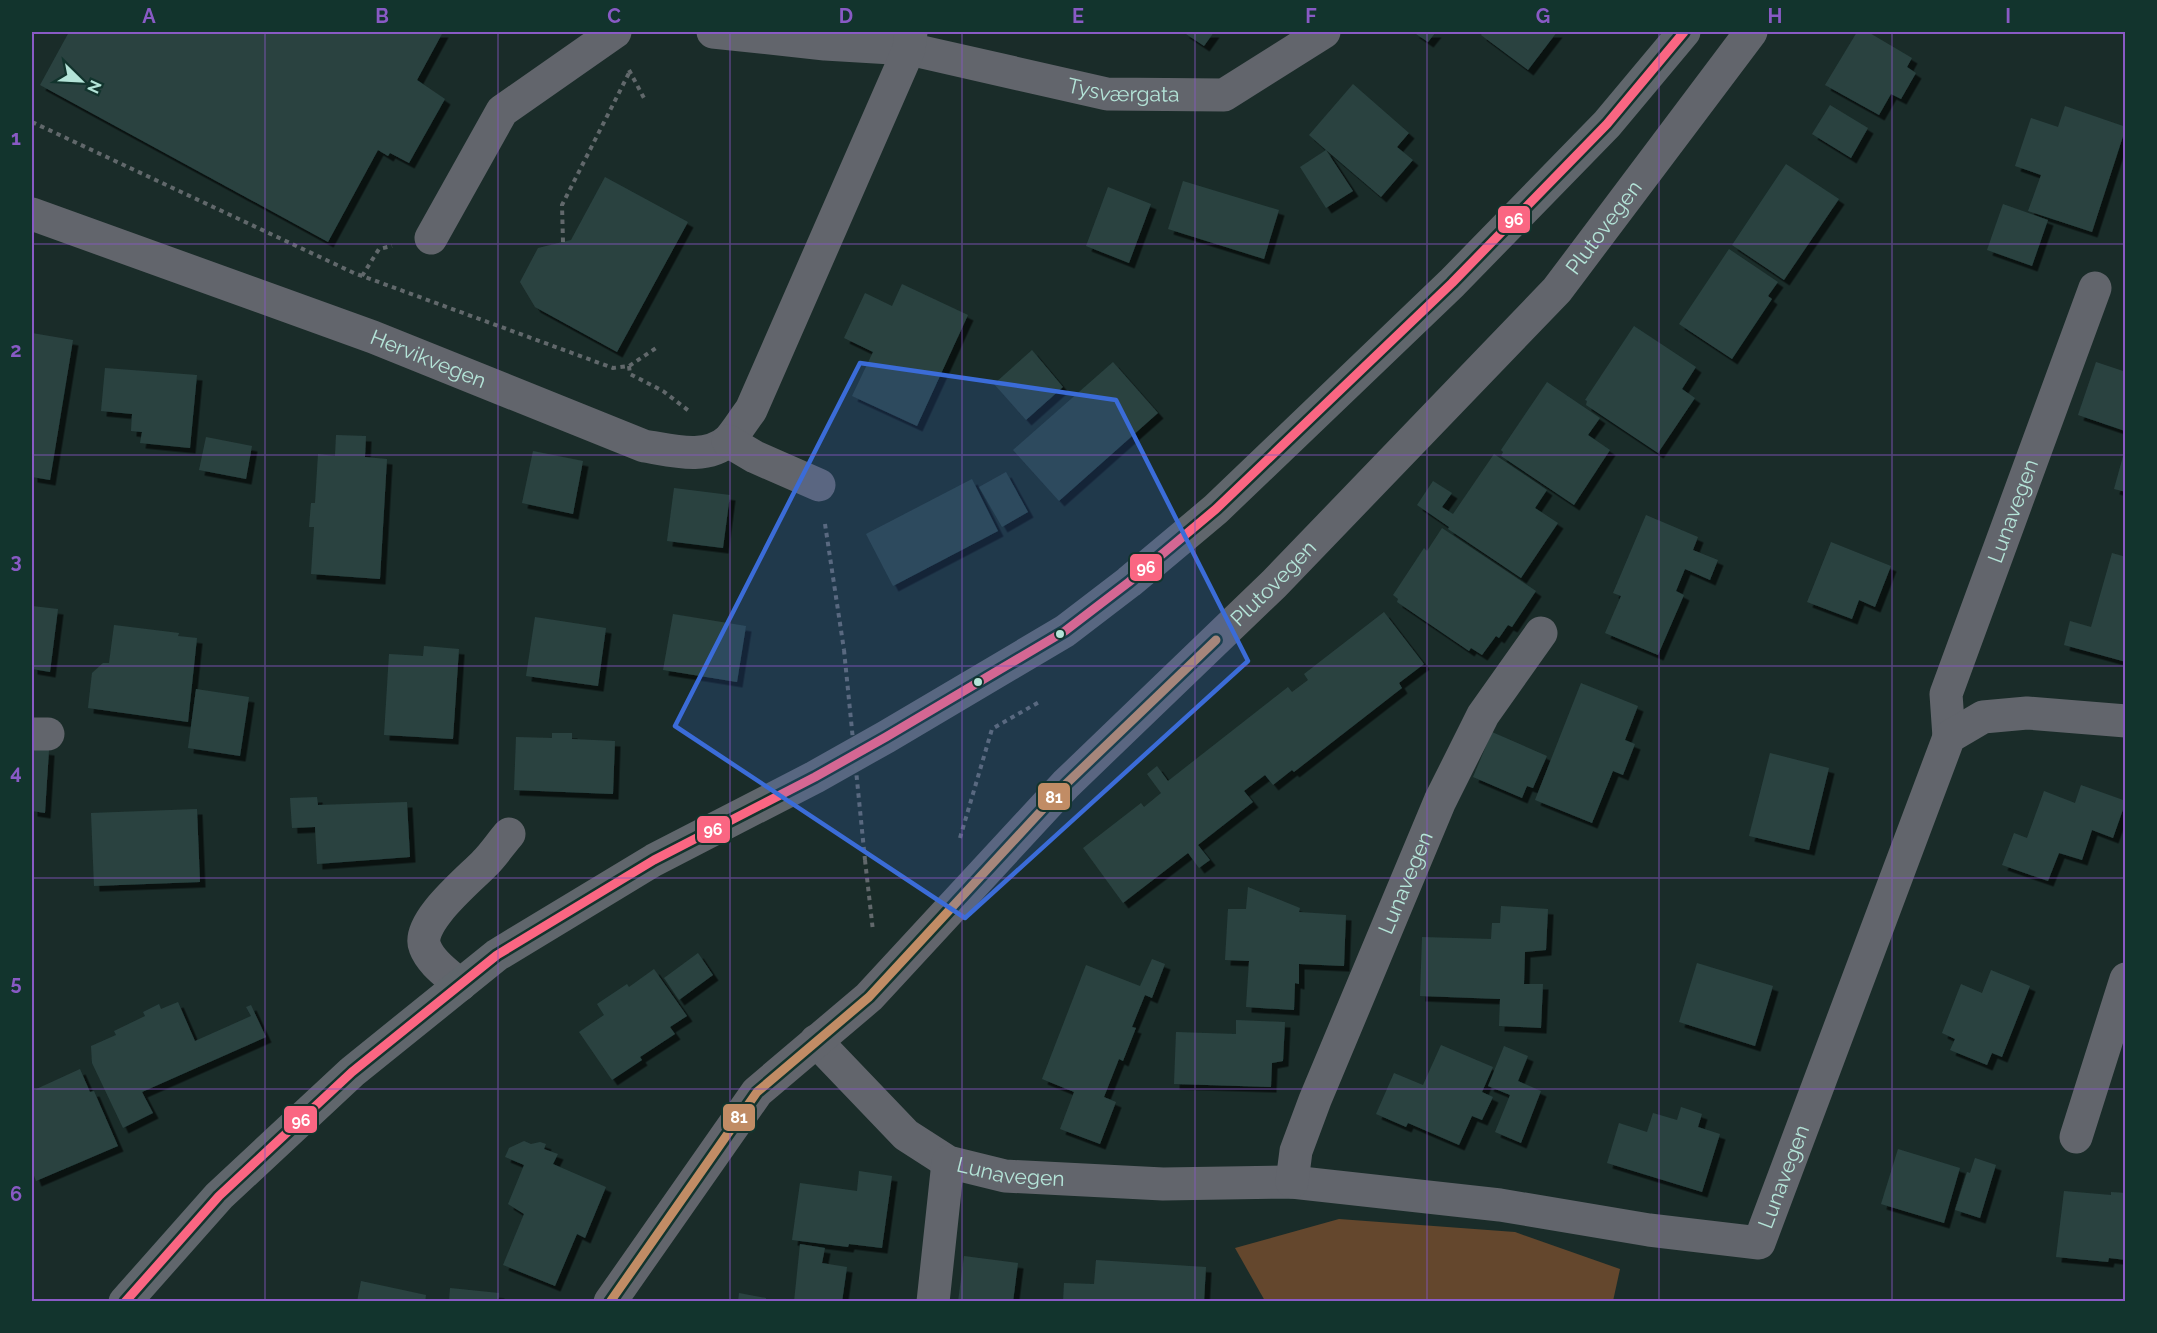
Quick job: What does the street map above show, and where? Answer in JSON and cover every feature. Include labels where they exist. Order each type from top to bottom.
[{"type":"main road","points":[[125,1302],[219,1196],[352,1071],[497,955],[654,860],[816,777],[1065,630],[1129,582],[1216,510],[1452,283],[1607,124],[1684,32]]},
{"type":"street","points":[[431,238],[502,111],[615,32]]},
{"type":"street","name":"Tysværgata","points":[[713,32],[825,44],[910,40],[1107,94],[1224,94],[1324,32]]},
{"type":"street","name":"Plutovegen","points":[[610,1302],[757,1092],[869,997],[1066,784],[1274,584],[1557,290],[1751,32]]},
{"type":"street","points":[[819,484],[755,457],[728,441],[751,410],[910,40]]},
{"type":"street","name":"Hervikvegen","points":[[32,214],[373,338],[644,446],[688,453],[707,452],[728,441]]},
{"type":"street","name":"Lunavegen","points":[[816,1041],[906,1135],[948,1162],[1005,1176],[1163,1184],[1292,1182],[1500,1205],[1650,1230],[1759,1243],[1949,737],[1946,694],[2096,288]]},
{"type":"street","name":"Lunavegen","points":[[1292,1182],[1296,1151],[1311,1110],[1440,801],[1483,715],[1541,633]]},
{"type":"street","points":[[1949,737],[1983,717],[2027,713],[2126,721]]},
{"type":"street","points":[[460,985],[432,960],[424,945],[425,936],[451,895],[485,862],[509,834]]},
{"type":"street","points":[[2076,1137],[2126,979]]},
{"type":"street","points":[[933,1302],[948,1162]]},
{"type":"path","points":[[563,242],[562,205],[629,72]]},
{"type":"path","points":[[32,122],[354,273],[613,368],[628,366],[659,346]]},
{"type":"path","points":[[628,366],[630,374],[663,391],[728,441]]},
{"type":"path","points":[[819,484],[844,650],[873,935]]},
{"type":"path","points":[[957,844],[992,729],[1039,702]]},
{"type":"highlighted area","points":[[860,363],[1116,400],[1248,661],[965,918],[675,726]]},
{"type":"shaded area","points":[[1339,1219],[1515,1232],[1620,1269],[1613,1301],[1265,1301],[1235,1248]]},
{"type":"building","points":[[69,32],[443,32],[417,80],[445,99],[409,163],[390,153],[388,156],[378,150],[328,242],[40,85]]},
{"type":"building","points":[[1183,32],[1214,32],[1204,46]]},
{"type":"building","points":[[1413,32],[1436,32],[1428,42]]},
{"type":"building","points":[[1483,32],[1557,32],[1528,70],[1481,35]]},
{"type":"building","points":[[1857,32],[1868,32],[1912,58],[1907,67],[1916,73],[1901,99],[1891,94],[1879,115],[1825,85]]},
{"type":"building","points":[[1353,84],[1409,133],[1397,147],[1413,160],[1381,197],[1309,135]]},
{"type":"building","points":[[1830,105],[1868,128],[1851,158],[1812,134]]},
{"type":"building","points":[[2065,106],[2126,127],[2092,232],[2028,211],[2041,175],[2015,166],[2031,118],[2058,127]]},
{"type":"building","points":[[1326,150],[1353,191],[1326,208],[1300,167]]},
{"type":"building","points":[[1786,164],[1839,199],[1784,280],[1732,245]]},
{"type":"building","points":[[605,177],[688,222],[617,352],[535,307],[520,282],[538,248],[571,240]]},
{"type":"building","points":[[1183,181],[1279,210],[1264,259],[1168,229]]},
{"type":"building","points":[[1108,187],[1151,204],[1129,263],[1086,246]]},
{"type":"building","points":[[2003,204],[2048,220],[2032,266],[1987,250]]},
{"type":"building","points":[[1729,249],[1778,282],[1768,296],[1772,299],[1732,359],[1679,324]]},
{"type":"building","points":[[902,284],[968,315],[917,426],[852,396],[873,352],[844,338],[865,293],[892,306]]},
{"type":"building","points":[[1634,326],[1696,367],[1682,389],[1695,398],[1658,453],[1586,405],[1585,400]]},
{"type":"building","points":[[32,333],[73,340],[50,480],[32,477]]},
{"type":"building","points":[[1032,350],[1063,387],[1026,420],[994,384]]},
{"type":"building","points":[[1113,362],[1158,413],[1059,501],[1013,450]]},
{"type":"building","points":[[2096,362],[2126,372],[2125,431],[2078,415]]},
{"type":"building","points":[[105,368],[197,375],[190,448],[140,443],[142,432],[131,431],[132,414],[101,411]]},
{"type":"building","points":[[1547,382],[1600,418],[1588,435],[1610,450],[1574,505],[1501,456],[1503,452],[1501,450]]},
{"type":"building","points":[[336,435],[366,436],[365,457],[387,459],[380,579],[311,574],[314,527],[309,527],[311,503],[315,503],[318,454],[335,456]]},
{"type":"building","points":[[206,437],[252,446],[246,479],[199,470]]},
{"type":"building","points":[[2126,449],[2126,492],[2114,489]]},
{"type":"building","points":[[533,451],[583,461],[573,514],[522,503]]},
{"type":"building","points":[[1494,454],[1547,490],[1535,508],[1558,523],[1521,578],[1448,529],[1449,527],[1417,505],[1433,481],[1452,493],[1442,507],[1453,514]]},
{"type":"building","points":[[1006,472],[1028,512],[1002,527],[979,487]]},
{"type":"building","points":[[972,479],[998,531],[893,586],[866,534]]},
{"type":"building","points":[[674,488],[730,495],[723,548],[667,541]]},
{"type":"building","points":[[1646,515],[1698,537],[1693,550],[1718,560],[1710,580],[1685,569],[1676,591],[1684,595],[1658,655],[1605,633],[1621,596],[1613,593]]},
{"type":"building","points":[[1442,528],[1536,591],[1512,627],[1508,625],[1499,638],[1496,636],[1482,655],[1471,648],[1469,651],[1397,602],[1398,599],[1393,595],[1424,548],[1427,551]]},
{"type":"building","points":[[1831,542],[1891,566],[1875,607],[1859,600],[1852,619],[1807,602]]},
{"type":"building","points":[[2112,553],[2126,557],[2126,662],[2064,645],[2070,621],[2091,627]]},
{"type":"building","points":[[32,606],[58,609],[50,672],[32,669]]},
{"type":"building","points":[[1384,612],[1424,664],[1399,683],[1402,688],[1294,772],[1292,770],[1273,785],[1265,775],[1244,791],[1253,802],[1198,845],[1210,860],[1199,868],[1188,853],[1123,903],[1083,848],[1141,803],[1144,807],[1161,793],[1147,774],[1157,766],[1168,781],[1288,687],[1292,692],[1308,680],[1304,674]]},
{"type":"building","points":[[673,614],[746,626],[737,682],[663,670]]},
{"type":"building","points":[[535,617],[606,628],[598,686],[526,676]]},
{"type":"building","points":[[114,625],[179,633],[178,636],[197,638],[188,722],[88,708],[92,673],[103,663],[109,663]]},
{"type":"building","points":[[424,646],[459,649],[453,739],[384,735],[389,654],[423,656]]},
{"type":"building","points":[[1581,683],[1638,706],[1625,740],[1635,744],[1623,775],[1613,771],[1592,823],[1535,800]]},
{"type":"building","points":[[196,689],[249,697],[240,756],[188,748]]},
{"type":"building","points":[[1492,732],[1547,756],[1533,788],[1527,786],[1522,798],[1473,777]]},
{"type":"building","points":[[552,733],[572,733],[572,739],[615,741],[613,794],[514,790],[516,737],[552,738]]},
{"type":"building","points":[[32,748],[49,750],[45,813],[32,811]]},
{"type":"building","points":[[1770,753],[1829,768],[1809,850],[1749,836]]},
{"type":"building","points":[[2081,785],[2126,801],[2113,838],[2092,830],[2082,860],[2059,853],[2048,881],[2002,865],[2014,833],[2027,838],[2044,791],[2075,803]]},
{"type":"building","points":[[317,797],[318,805],[407,802],[410,857],[317,864],[315,827],[292,828],[290,798]]},
{"type":"building","points":[[197,809],[200,882],[94,886],[91,813]]},
{"type":"building","points":[[1248,887],[1300,908],[1299,912],[1346,915],[1344,966],[1299,964],[1299,984],[1295,983],[1294,1010],[1246,1007],[1249,961],[1225,960],[1228,909],[1246,909]]},
{"type":"building","points":[[1501,906],[1548,909],[1546,950],[1525,952],[1524,984],[1543,984],[1541,1028],[1499,1026],[1500,999],[1420,996],[1422,937],[1491,939],[1492,923],[1500,923]]},
{"type":"building","points":[[698,953],[713,975],[679,1000],[664,978]]},
{"type":"building","points":[[1152,959],[1165,964],[1152,998],[1145,995],[1132,1027],[1136,1028],[1123,1061],[1119,1059],[1104,1097],[1116,1102],[1100,1144],[1060,1129],[1074,1092],[1042,1079],[1086,965],[1140,986]]},
{"type":"building","points":[[1697,963],[1773,986],[1755,1046],[1679,1022]]},
{"type":"building","points":[[654,969],[687,1016],[670,1027],[675,1034],[640,1057],[642,1060],[612,1080],[579,1032],[604,1015],[597,1004],[627,984],[629,987]]},
{"type":"building","points":[[1991,970],[2030,986],[2002,1057],[1992,1053],[1987,1065],[1950,1050],[1955,1039],[1942,1033],[1961,984],[1982,993]]},
{"type":"building","points":[[178,1002],[195,1041],[251,1016],[246,1007],[251,1005],[266,1037],[142,1092],[153,1113],[123,1128],[92,1063],[91,1046],[116,1035],[114,1031],[145,1016],[143,1012],[159,1004],[161,1009]]},
{"type":"building","points":[[1236,1020],[1285,1022],[1283,1061],[1272,1063],[1271,1087],[1174,1084],[1176,1032],[1236,1034]]},
{"type":"building","points":[[1441,1045],[1493,1067],[1482,1092],[1493,1097],[1482,1120],[1472,1116],[1459,1145],[1408,1123],[1406,1127],[1376,1114],[1394,1073],[1423,1085]]},
{"type":"building","points":[[1504,1046],[1528,1056],[1518,1081],[1541,1091],[1521,1143],[1495,1132],[1510,1095],[1488,1086]]},
{"type":"building","points":[[80,1069],[90,1092],[94,1091],[118,1146],[36,1181],[32,1170],[32,1091]]},
{"type":"building","points":[[1681,1107],[1702,1114],[1698,1127],[1720,1134],[1702,1192],[1607,1163],[1619,1123],[1647,1132],[1653,1113],[1677,1120]]},
{"type":"building","points":[[524,1141],[531,1144],[540,1142],[546,1144],[544,1149],[558,1154],[553,1164],[606,1187],[585,1238],[577,1234],[555,1286],[503,1265],[524,1214],[508,1204],[524,1165],[505,1157],[509,1148]]},
{"type":"building","points":[[1898,1149],[1960,1168],[1944,1223],[1881,1204]]},
{"type":"building","points":[[1975,1158],[1996,1165],[1980,1218],[1955,1210],[1967,1172],[1970,1173]]},
{"type":"building","points":[[859,1171],[892,1176],[882,1248],[849,1244],[848,1247],[792,1240],[800,1183],[857,1191]]},
{"type":"building","points":[[2064,1191],[2111,1195],[2111,1192],[2126,1193],[2126,1260],[2109,1258],[2108,1262],[2056,1257]]},
{"type":"building","points":[[800,1244],[825,1248],[822,1263],[847,1267],[842,1302],[794,1302]]},
{"type":"building","points":[[964,1256],[1018,1263],[1013,1302],[958,1302]]},
{"type":"building","points":[[1096,1260],[1206,1267],[1204,1302],[1063,1302],[1064,1283],[1094,1284]]},
{"type":"building","points":[[361,1281],[426,1295],[425,1302],[357,1302]]},
{"type":"building","points":[[450,1288],[499,1293],[498,1302],[449,1302]]},
{"type":"building","points":[[739,1293],[766,1298],[766,1302],[738,1302]]},
{"type":"transit line","name":"96","points":[[125,1302],[219,1196],[352,1072],[497,955],[654,860],[815,777],[886,737],[1065,631],[1129,582],[1216,509],[1452,283],[1607,124],[1684,32]]},
{"type":"transit line","name":"81","points":[[610,1302],[757,1092],[869,997],[1066,784],[1216,640]]}]
